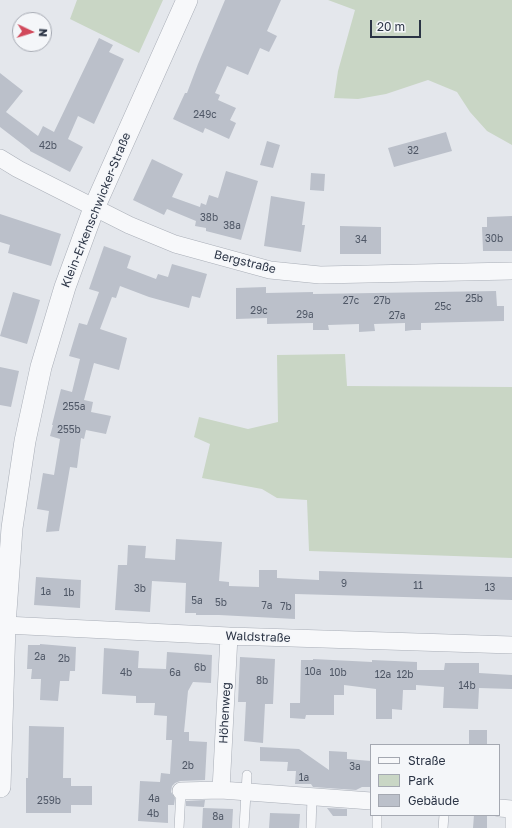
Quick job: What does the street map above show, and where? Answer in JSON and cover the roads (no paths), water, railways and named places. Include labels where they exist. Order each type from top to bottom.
[{"type":"street","name":"Klein-Erkenschwicker-Straße","points":[[0,787],[4,625],[12,528],[25,441],[41,367],[65,287],[94,208],[187,0]]},
{"type":"street","name":"Bergstraße","points":[[0,158],[18,169],[129,225],[175,244],[270,270],[320,274],[512,271]]},
{"type":"street","name":"Waldstraße","points":[[4,625],[229,636],[512,644]]},
{"type":"street","name":"Höhenweg","points":[[221,790],[229,636]]},
{"type":"street","points":[[181,791],[221,790],[246,783],[312,797],[370,801]]},
{"type":"lane","points":[[244,828],[246,783]]},
{"type":"lane","points":[[179,828],[181,791]]},
{"type":"lane","points":[[311,828],[312,797]]},
{"type":"lane","points":[[507,809],[510,828]]},
{"type":"lane","points":[[377,816],[377,828]]},
{"type":"lane","points":[[443,828],[444,816]]}]
